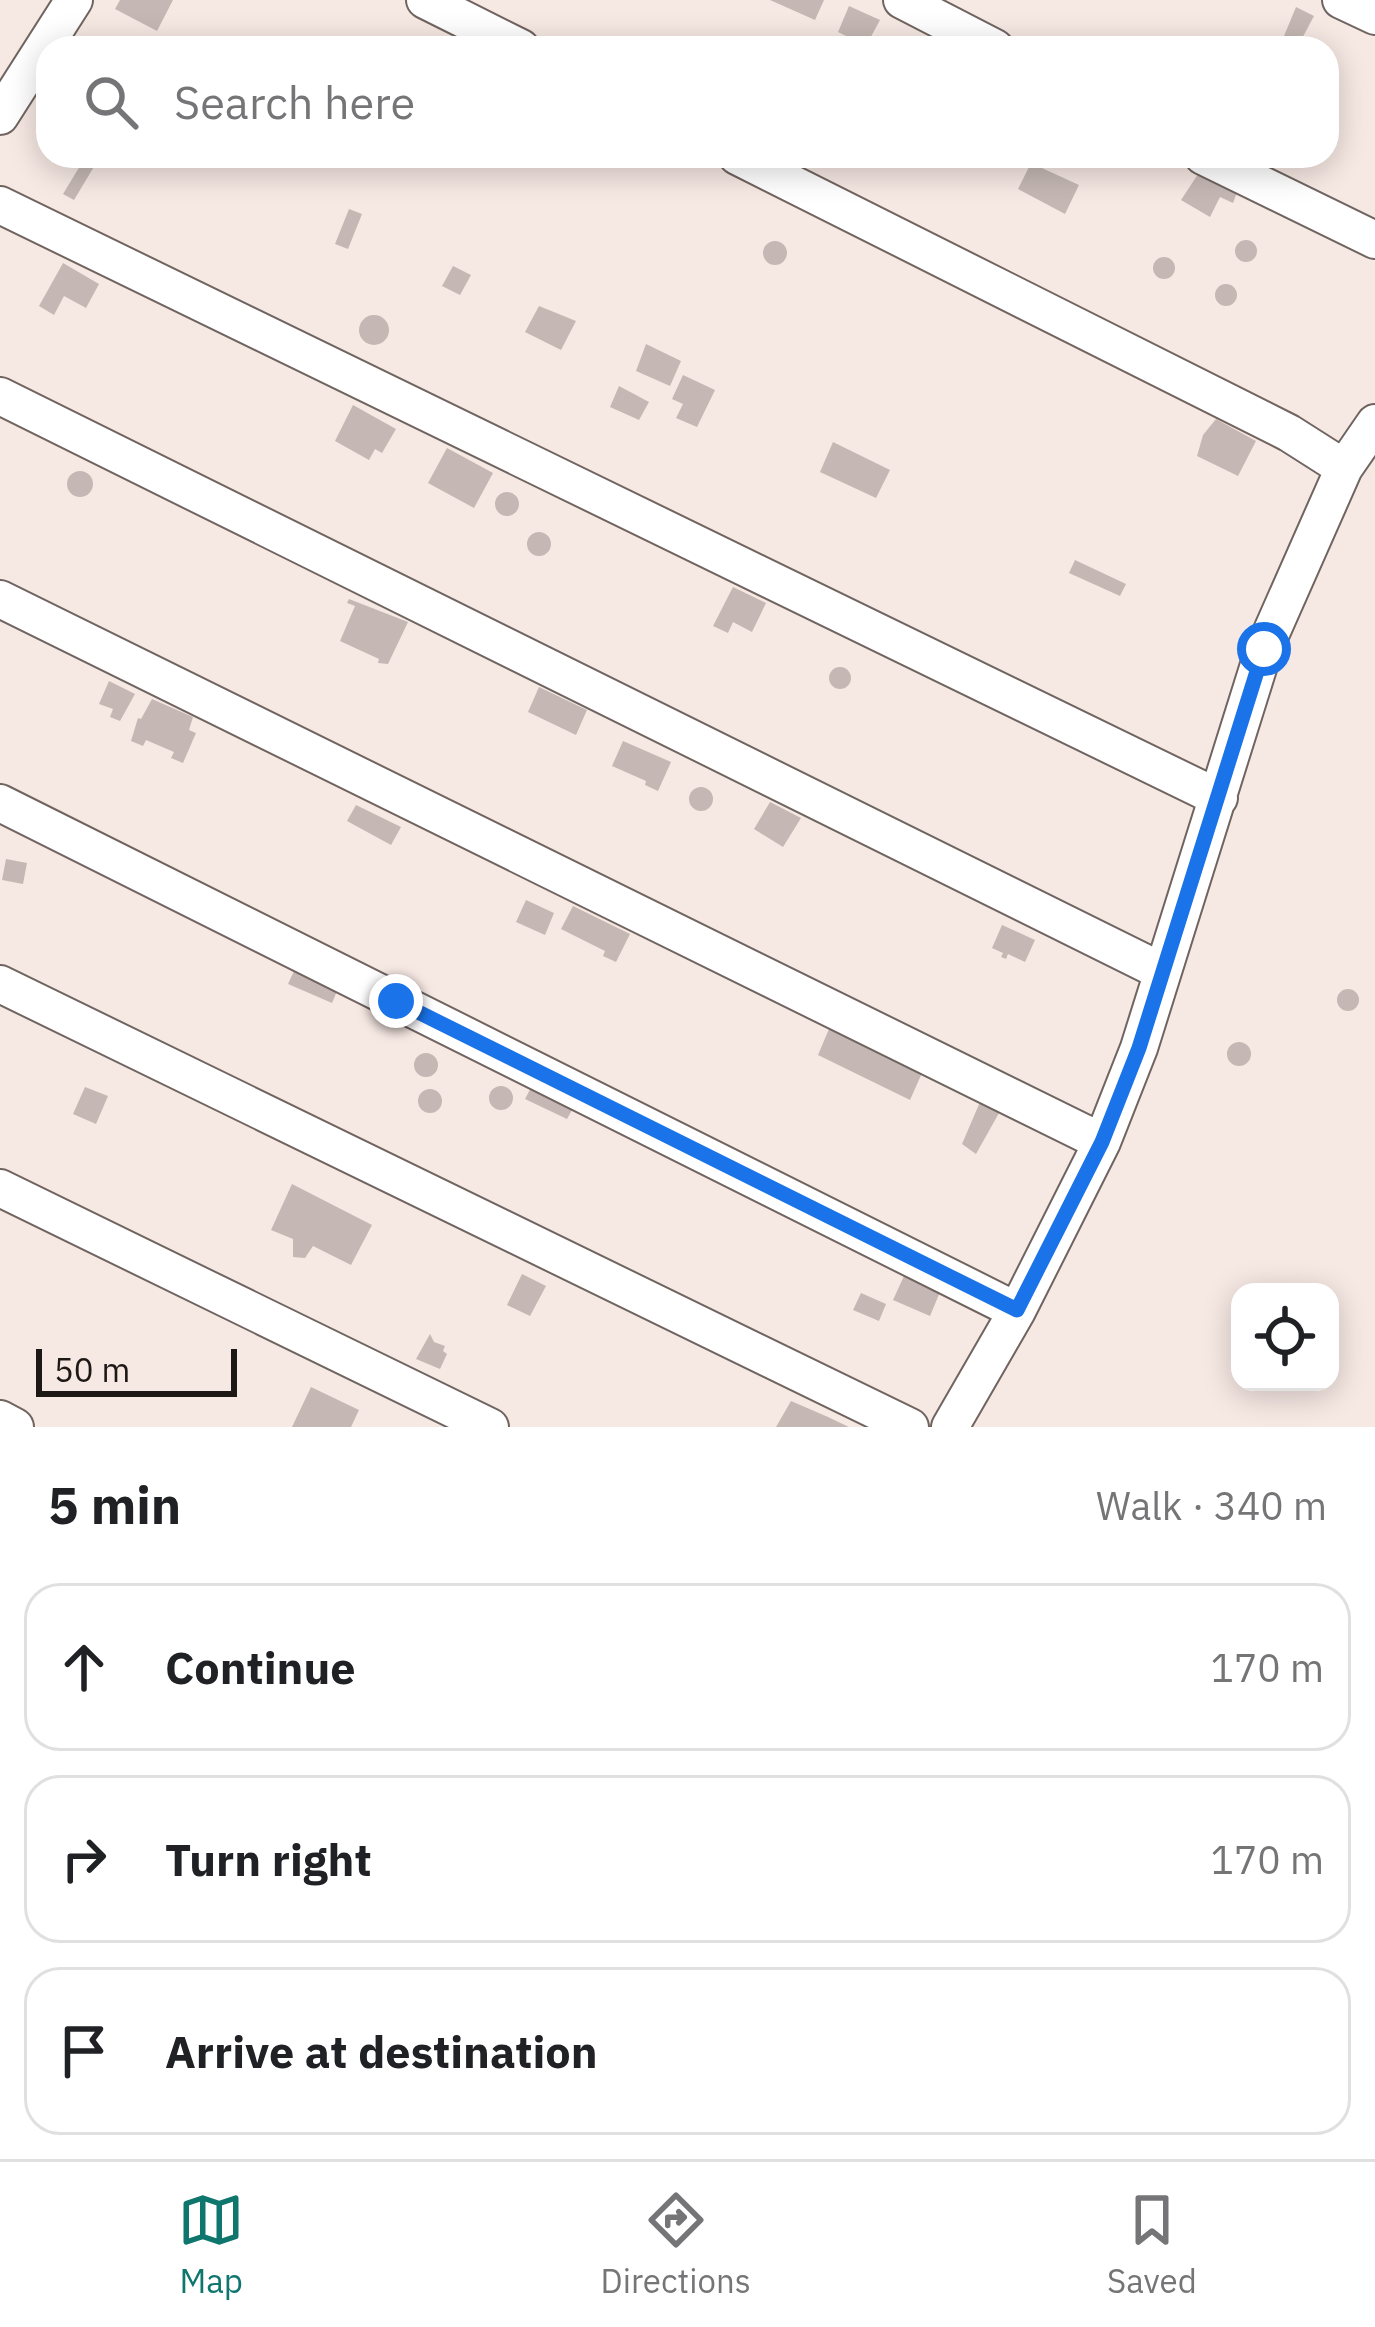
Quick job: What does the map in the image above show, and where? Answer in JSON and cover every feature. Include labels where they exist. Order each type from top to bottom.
[{"type":"street","points":[[51,36],[74,0]]},
{"type":"street","points":[[425,0],[497,36]]},
{"type":"street","points":[[902,0],[972,36]]},
{"type":"street","points":[[1342,0],[1375,16]]},
{"type":"street","points":[[0,116],[36,60]]},
{"type":"street","points":[[761,168],[1289,433],[1344,468]]},
{"type":"street","points":[[1228,168],[1375,240]]},
{"type":"street","points":[[0,205],[1219,798]]},
{"type":"street","points":[[0,396],[1161,971]]},
{"type":"street","points":[[950,1427],[1017,1310],[1102,1142],[1139,1048],[1264,649],[1344,468],[1375,423]]},
{"type":"street","points":[[0,599],[1102,1142]]},
{"type":"street","points":[[0,803],[1017,1310]]},
{"type":"street","points":[[0,984],[910,1427]]},
{"type":"street","points":[[0,1188],[490,1427]]},
{"type":"street","points":[[0,1418],[15,1427]]},
{"type":"building","points":[[120,0],[173,0],[157,31],[115,9]]},
{"type":"building","points":[[770,0],[824,0],[815,20]]},
{"type":"building","points":[[849,6],[880,20],[871,36],[838,32]]},
{"type":"building","points":[[1296,7],[1314,16],[1303,36],[1284,36]]},
{"type":"building","points":[[79,168],[93,168],[74,200],[63,194]]},
{"type":"building","points":[[1028,168],[1042,168],[1079,185],[1065,214],[1018,189]]},
{"type":"building","points":[[1202,168],[1240,184],[1233,203],[1220,197],[1210,217],[1181,200]]},
{"type":"building","points":[[349,209],[362,214],[348,249],[335,244]]},
{"type":"building","points":[[1246,240],[1257,251],[1246,262],[1235,251]]},
{"type":"building","points":[[775,241],[784,244],[784,262],[775,265],[766,262],[763,253],[766,244]]},
{"type":"building","points":[[1164,257],[1175,268],[1164,279],[1153,268]]},
{"type":"building","points":[[63,263],[99,284],[86,308],[64,296],[54,315],[39,306]]},
{"type":"building","points":[[453,266],[471,275],[460,295],[442,286]]},
{"type":"building","points":[[1226,284],[1237,295],[1226,306],[1215,295]]},
{"type":"building","points":[[539,306],[576,321],[561,350],[525,332]]},
{"type":"building","points":[[374,315],[389,330],[374,345],[359,330]]},
{"type":"building","points":[[646,344],[681,361],[670,386],[636,371]]},
{"type":"building","points":[[683,375],[715,390],[697,427],[676,418],[683,404],[672,399]]},
{"type":"building","points":[[619,386],[649,402],[639,420],[610,407]]},
{"type":"building","points":[[353,405],[396,429],[382,453],[375,449],[369,460],[335,441]]},
{"type":"building","points":[[1216,419],[1256,441],[1238,476],[1197,456],[1203,435]]},
{"type":"building","points":[[833,442],[890,470],[876,498],[820,472]]},
{"type":"building","points":[[447,448],[493,473],[474,508],[428,483]]},
{"type":"building","points":[[80,471],[93,484],[80,497],[67,484]]},
{"type":"building","points":[[507,492],[516,495],[516,513],[507,516],[498,513],[495,504],[498,495]]},
{"type":"building","points":[[539,532],[548,535],[548,553],[539,556],[530,553],[527,544],[530,535]]},
{"type":"building","points":[[1075,560],[1126,584],[1120,596],[1069,573]]},
{"type":"building","points":[[733,587],[766,603],[752,632],[733,622],[728,633],[713,626]]},
{"type":"building","points":[[349,599],[408,622],[388,664],[340,641],[355,606],[347,603]]},
{"type":"building","points":[[840,667],[851,678],[840,689],[829,678]]},
{"type":"building","points":[[109,681],[135,694],[120,721],[110,717],[113,709],[99,704]]},
{"type":"building","points":[[539,687],[587,710],[576,735],[528,712]]},
{"type":"building","points":[[152,699],[193,717],[189,730],[196,733],[183,763],[171,758],[174,752],[146,740],[143,746],[131,741],[138,718]]},
{"type":"building","points":[[623,741],[671,762],[658,791],[612,766]]},
{"type":"building","points":[[701,787],[710,790],[710,808],[701,811],[692,808],[689,799],[692,790]]},
{"type":"building","points":[[770,802],[801,818],[783,847],[754,829]]},
{"type":"building","points":[[356,805],[401,827],[391,845],[347,821]]},
{"type":"building","points":[[6,859],[27,863],[23,884],[2,880]]},
{"type":"building","points":[[526,900],[554,913],[545,935],[516,922]]},
{"type":"building","points":[[573,906],[630,934],[616,962],[603,956],[605,951],[561,929]]},
{"type":"building","points":[[1002,925],[1035,940],[1025,962],[1008,954],[1006,959],[1001,957],[1003,953],[992,948]]},
{"type":"building","points":[[300,958],[343,977],[332,1003],[288,984]]},
{"type":"building","points":[[1348,989],[1359,1000],[1348,1011],[1337,1000]]},
{"type":"building","points":[[829,1029],[922,1073],[910,1100],[818,1055]]},
{"type":"building","points":[[1239,1042],[1251,1054],[1239,1066],[1227,1054]]},
{"type":"building","points":[[426,1053],[435,1056],[435,1074],[426,1077],[417,1074],[414,1065],[417,1056]]},
{"type":"building","points":[[535,1080],[577,1101],[567,1119],[525,1099]]},
{"type":"building","points":[[501,1086],[510,1089],[510,1107],[501,1110],[492,1107],[489,1098],[492,1089]]},
{"type":"building","points":[[85,1087],[108,1096],[96,1124],[73,1114]]},
{"type":"building","points":[[430,1089],[439,1092],[439,1110],[430,1113],[421,1110],[418,1101],[421,1092]]},
{"type":"building","points":[[980,1102],[999,1113],[976,1154],[962,1144]]},
{"type":"building","points":[[292,1184],[372,1225],[351,1265],[313,1246],[305,1258],[293,1257],[293,1239],[271,1230]]},
{"type":"building","points":[[909,1265],[945,1280],[930,1316],[893,1300]]},
{"type":"building","points":[[522,1274],[546,1286],[530,1316],[507,1305]]},
{"type":"building","points":[[861,1293],[886,1304],[879,1321],[853,1310]]},
{"type":"building","points":[[430,1334],[434,1342],[445,1346],[447,1354],[440,1369],[416,1359]]},
{"type":"building","points":[[311,1387],[359,1410],[351,1427],[292,1427]]},
{"type":"building","points":[[791,1401],[828,1417],[849,1427],[776,1427]]},
{"type":"route","points":[[396,1001],[1017,1310],[1102,1142],[1139,1048],[1264,649]]}]
